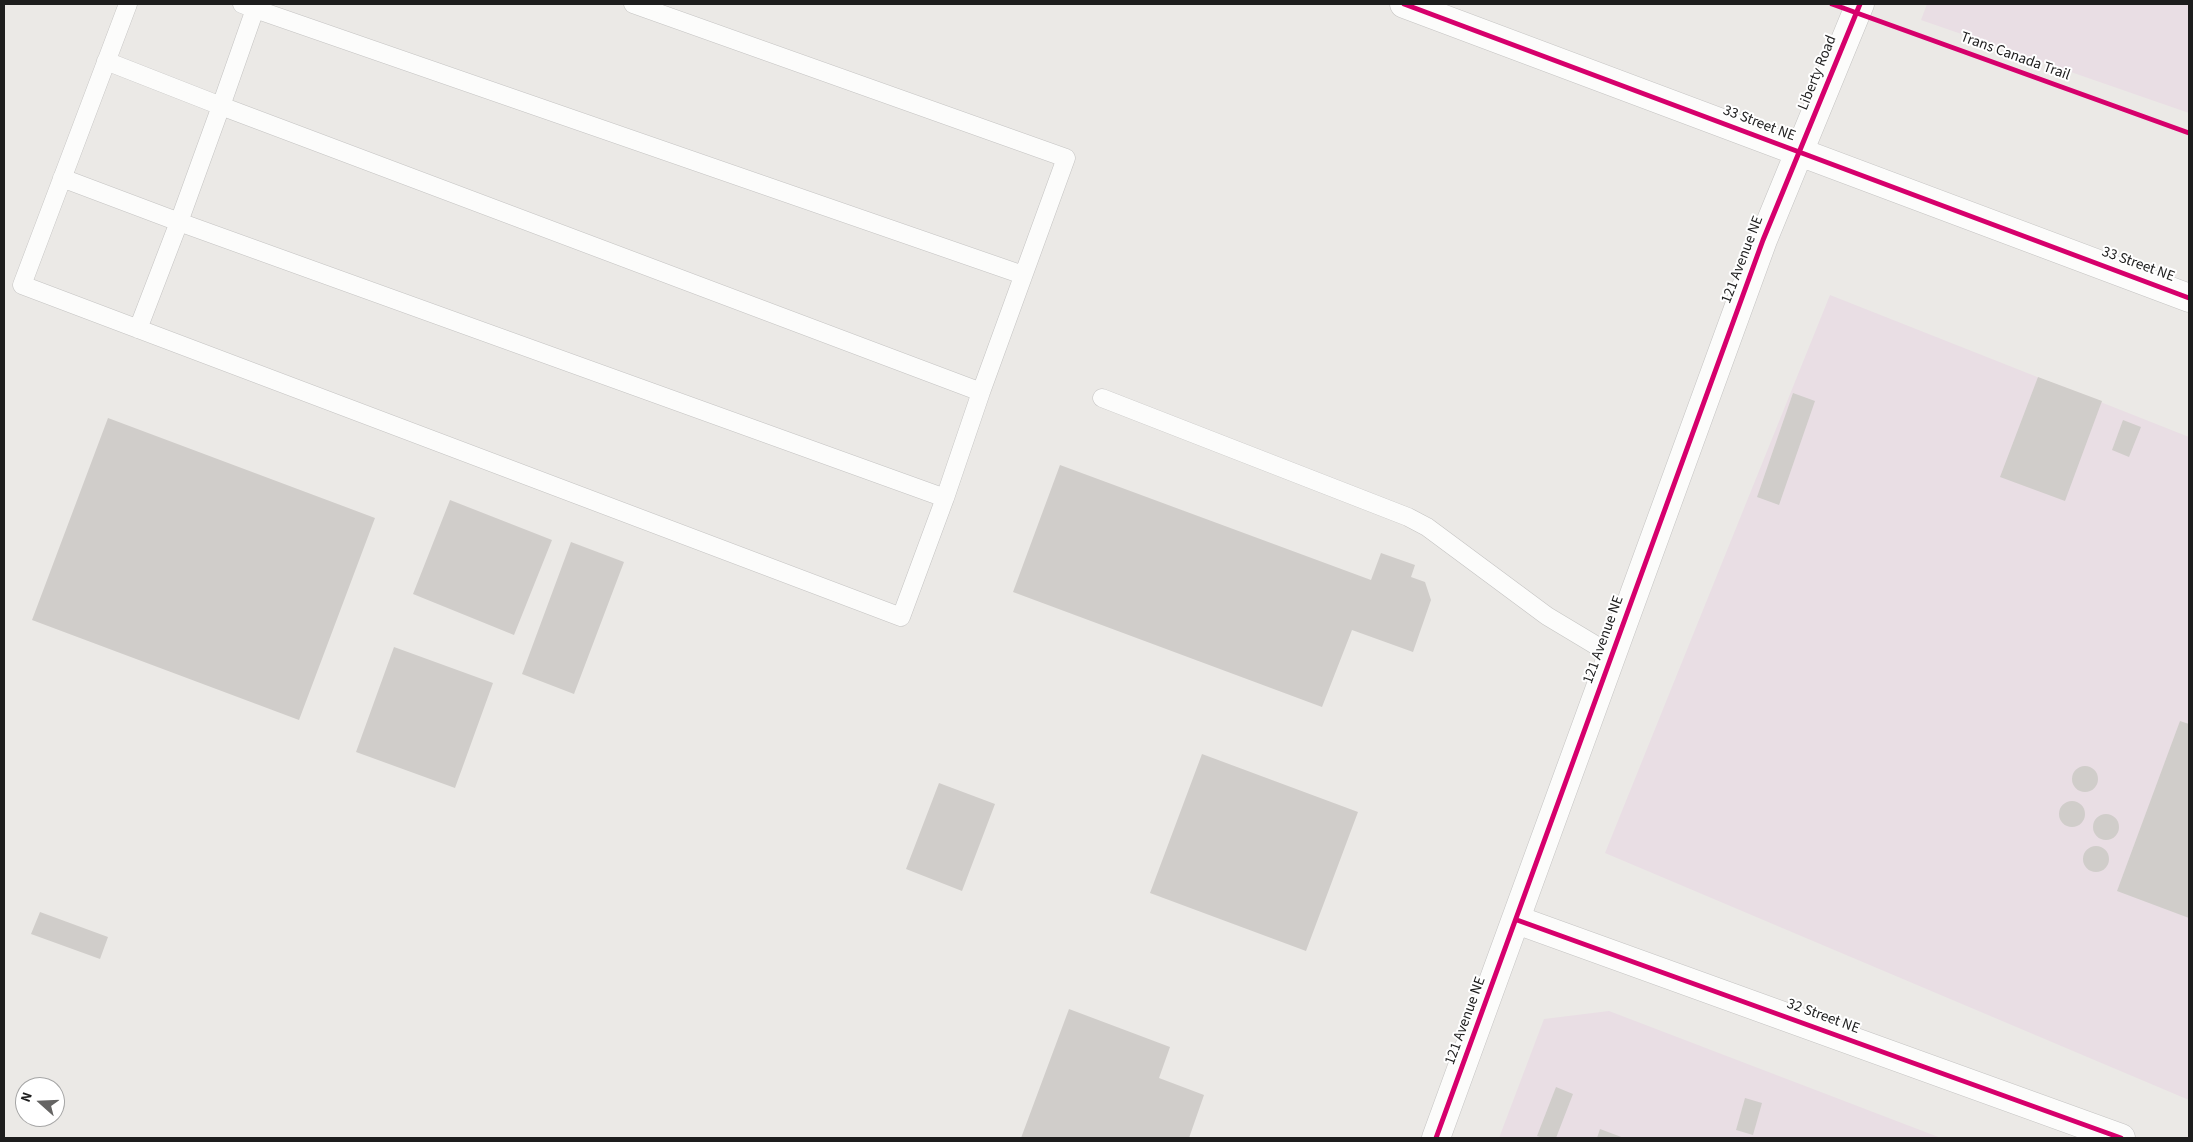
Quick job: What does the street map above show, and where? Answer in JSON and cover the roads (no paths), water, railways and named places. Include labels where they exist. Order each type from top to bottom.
[{"type":"street","name":"33 Street NE","points":[[1404,4],[2189,298]]},
{"type":"street","name":"Liberty Road","points":[[1800,152],[1860,4]]},
{"type":"street","name":"121 Avenue NE","points":[[1436,1138],[1517,920],[1763,240],[1800,152]]},
{"type":"street","name":"32 Street NE","points":[[1517,920],[2121,1138]]},
{"type":"lane","points":[[128,4],[22,285],[901,616],[946,498],[981,392],[1066,158],[633,4]]},
{"type":"lane","points":[[138,330],[221,106],[251,6],[1023,275]]},
{"type":"lane","points":[[106,60],[221,106],[981,392]]},
{"type":"lane","points":[[62,178],[179,222],[946,498]]},
{"type":"lane","points":[[1102,398],[1408,517],[1427,527],[1547,616],[1612,655]]}]
